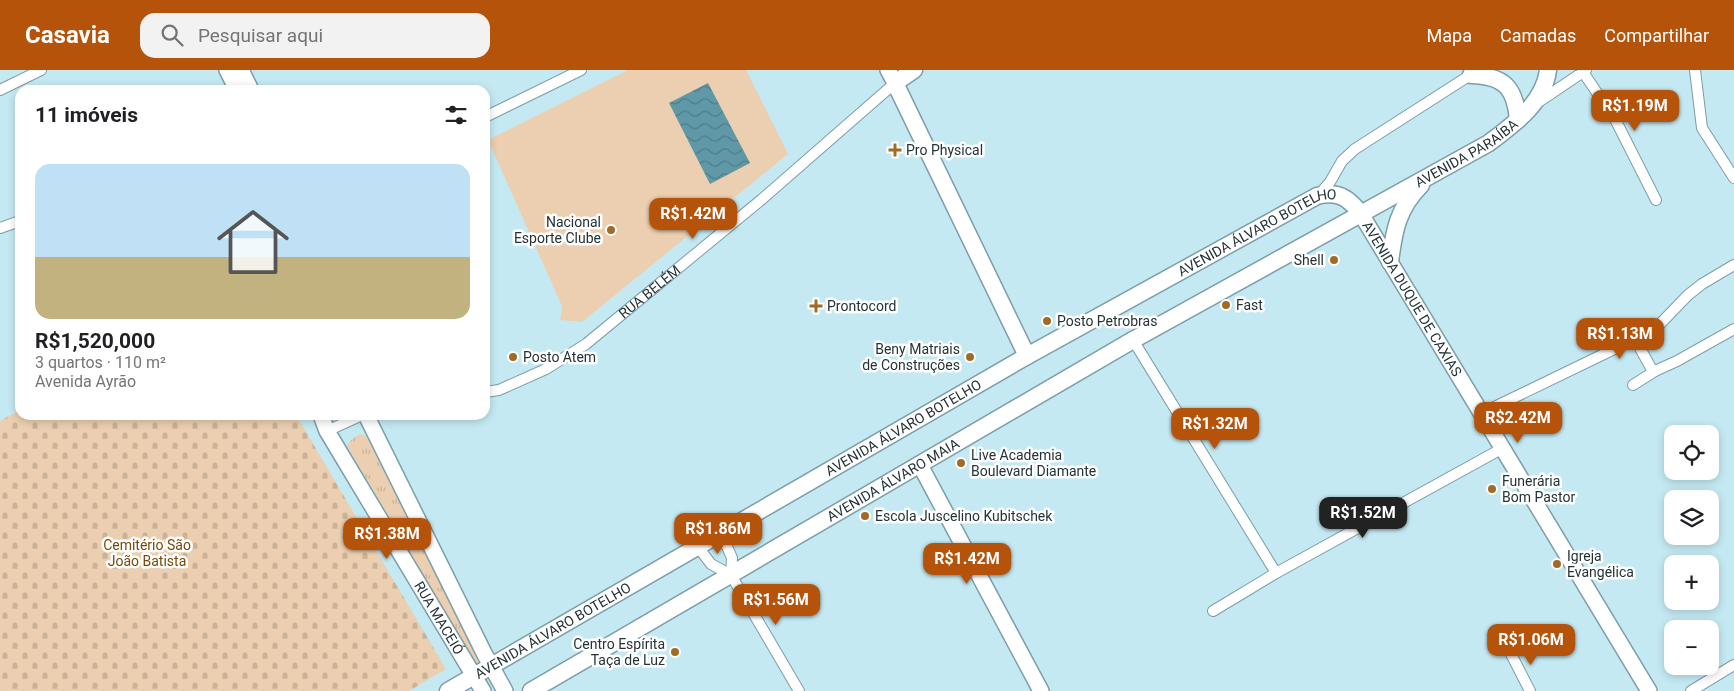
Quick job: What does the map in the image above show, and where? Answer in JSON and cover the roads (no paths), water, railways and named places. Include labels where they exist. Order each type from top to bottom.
[{"type":"main road","name":"RUA BELÉM","points":[[892,77],[914,70]]},
{"type":"main road","name":"AVENIDA PARAÍBA","points":[[1361,214],[1489,142],[1518,120],[1530,108],[1541,91],[1548,70]]},
{"type":"main road","points":[[1475,72],[1500,80],[1508,88],[1514,98],[1518,120]]},
{"type":"main road","points":[[892,77],[1027,356]]},
{"type":"main road","points":[[1390,262],[1393,237],[1399,216],[1414,192],[1428,178]]},
{"type":"main road","name":"AVENIDA ÁLVARO BOTELHO","points":[[448,691],[1027,356],[1317,196],[1334,194],[1345,197],[1353,203],[1361,214]]},
{"type":"main road","name":"AVENIDA ÁLVARO MAIA","points":[[531,691],[1133,340],[1361,214]]},
{"type":"street","points":[[0,90],[41,70]]},
{"type":"street","points":[[227,70],[234,85]]},
{"type":"street","points":[[241,70],[248,85]]},
{"type":"street","points":[[490,115],[581,70]]},
{"type":"street","points":[[1530,108],[1583,70],[1616,121],[1656,200]]},
{"type":"street","points":[[1695,70],[1702,128],[1734,178]]},
{"type":"street","points":[[1317,196],[1330,182],[1342,161],[1355,149],[1475,72]]},
{"type":"street","name":"RUA BELÉM","points":[[490,391],[499,390],[546,369],[586,344],[761,200],[892,77]]},
{"type":"street","name":"AVENIDA DUQUE DE CAXIAS","points":[[1361,214],[1649,691]]},
{"type":"street","points":[[0,228],[15,223]]},
{"type":"street","points":[[1482,413],[1635,339],[1660,324],[1702,284],[1734,265]]},
{"type":"street","points":[[1633,385],[1655,371],[1734,329]]},
{"type":"street","points":[[1635,339],[1651,368],[1655,371]]},
{"type":"street","points":[[1133,340],[1276,573]]},
{"type":"street","name":"RUA MACEIÓ","points":[[323,420],[327,431],[483,691]]},
{"type":"street","points":[[327,431],[351,420]]},
{"type":"street","name":"RUA MACEIÓ","points":[[368,420],[491,667],[505,691]]},
{"type":"street","points":[[1212,611],[1276,573],[1503,448]]},
{"type":"street","points":[[920,465],[1041,691]]},
{"type":"street","points":[[721,533],[732,558],[731,575]]},
{"type":"street","points":[[698,547],[711,564],[731,575],[799,691]]},
{"type":"street","points":[[1510,652],[1530,691]]},
{"type":"street","points":[[1691,691],[1734,665]]},
{"type":"water","points":[[708,83],[750,163],[710,184],[669,103]]},
{"type":"place","name":"Pro Physical","points":[[895,150]]},
{"type":"place","name":"Nacional Esporte Clube","points":[[611,230]]},
{"type":"place","name":"Shell","points":[[1334,260]]},
{"type":"place","name":"Fast","points":[[1226,305]]},
{"type":"place","name":"Prontocord","points":[[816,306]]},
{"type":"place","name":"Posto Petrobras","points":[[1047,321]]},
{"type":"place","name":"Posto Atem","points":[[513,357]]},
{"type":"place","name":"Beny Matriais de Construções","points":[[970,357]]},
{"type":"place","name":"Live Academia Boulevard Diamante","points":[[961,463]]},
{"type":"place","name":"Funerária Bom Pastor","points":[[1492,489]]},
{"type":"place","name":"Escola Juscelino Kubitschek","points":[[865,516]]},
{"type":"place","name":"Igreja Evangélica","points":[[1557,564]]},
{"type":"place","name":"Centro Espírita Taça de Luz","points":[[675,652]]},
{"type":"park label","name":"Cemitério São João Batista","points":[[147,554]]}]
